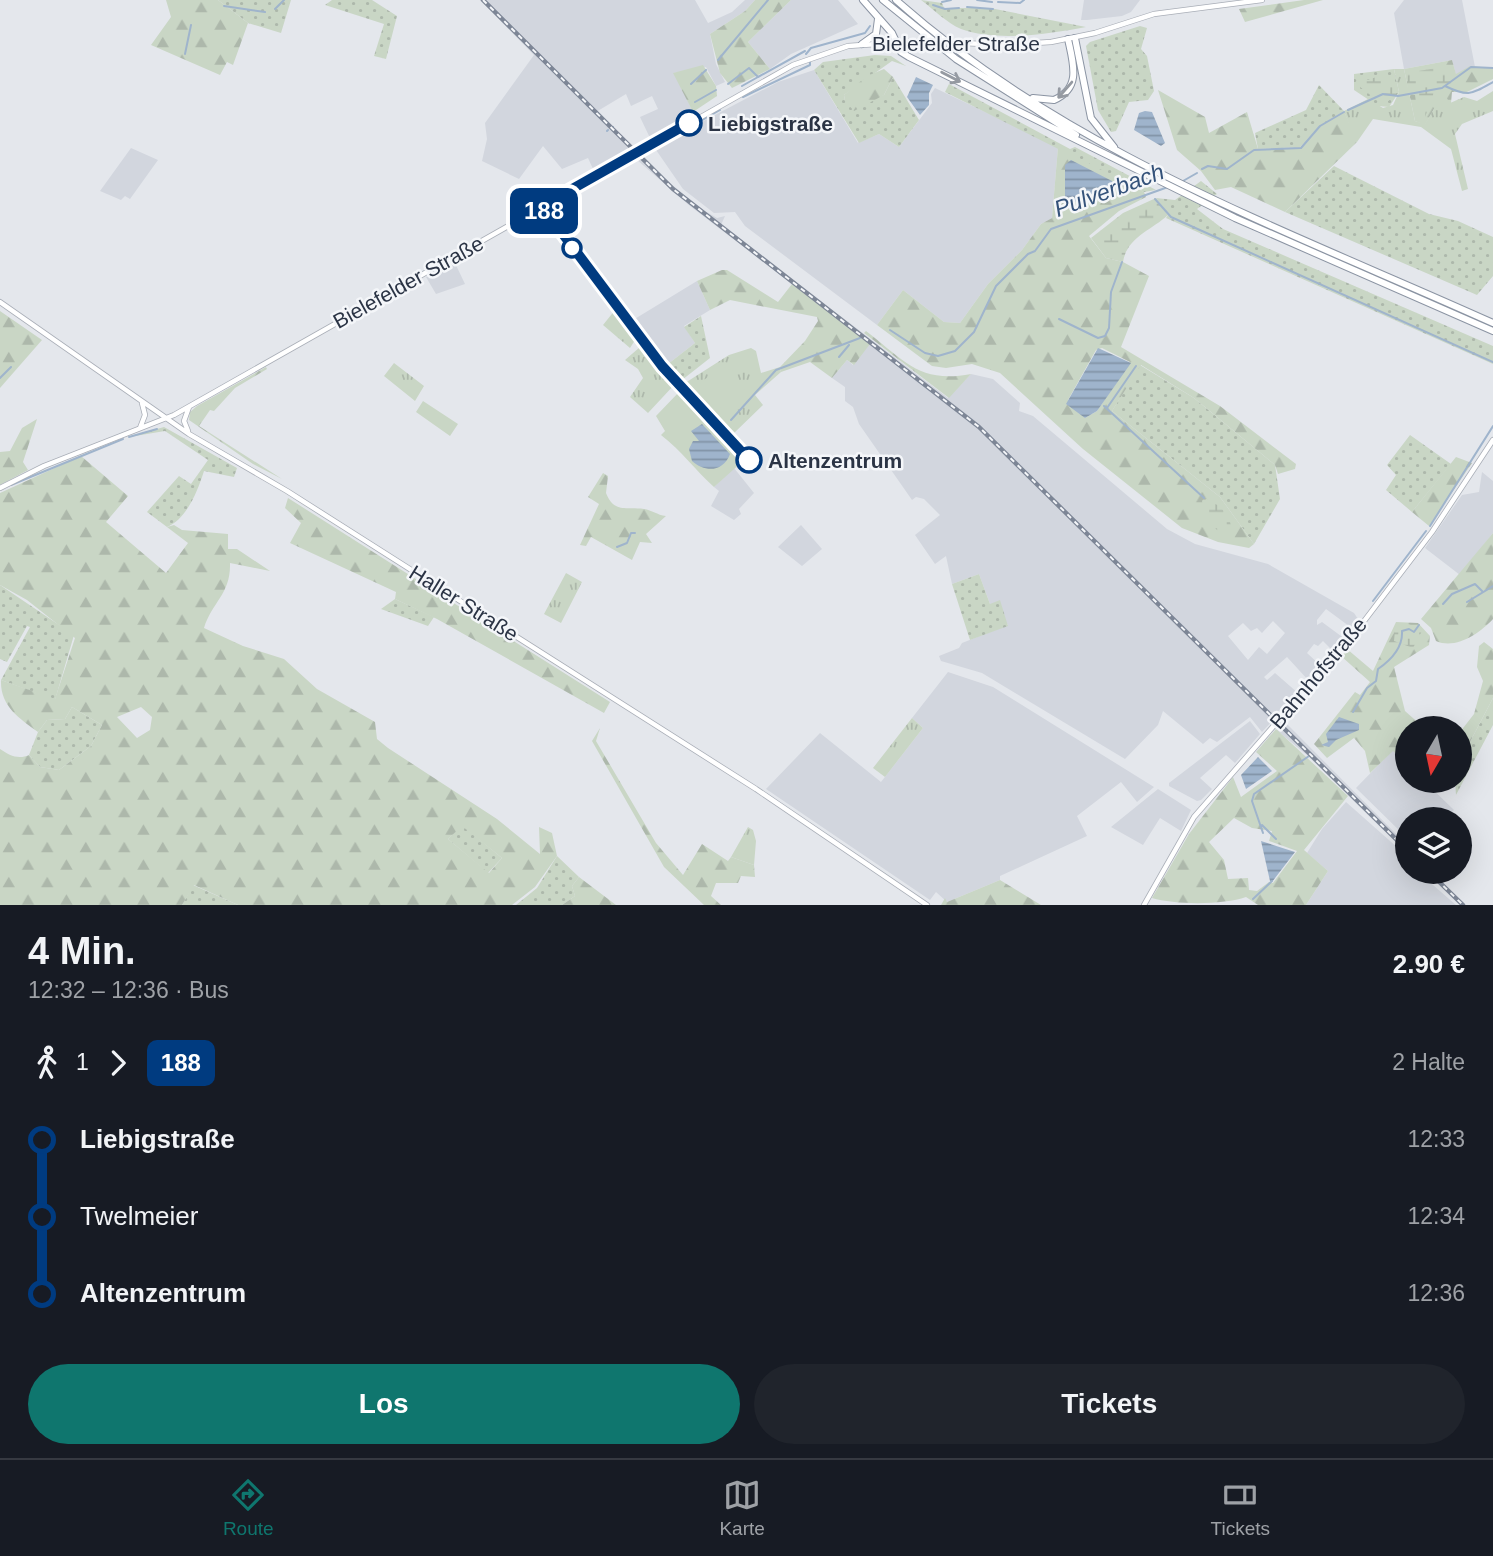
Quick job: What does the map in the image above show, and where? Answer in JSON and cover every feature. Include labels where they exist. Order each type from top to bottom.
[{"type":"highway","points":[[863,0],[896,41],[901,52],[909,57],[1113,157],[1493,331]]},
{"type":"highway","points":[[883,0],[937,45],[1000,89],[1113,157]]},
{"type":"highway","points":[[896,0],[938,36],[1017,92],[1167,181]]},
{"type":"highway","points":[[862,44],[876,34],[878,17]]},
{"type":"highway","points":[[1017,92],[1045,101],[1058,99],[1066,92],[1074,72],[1071,38]]},
{"type":"highway","points":[[1071,38],[1091,118],[1109,143],[1133,160]]},
{"type":"highway","points":[[1209,202],[1493,323]]},
{"type":"main road","name":"Bielefelder Straße","points":[[0,488],[44,466],[166,418],[189,406],[728,99],[806,59],[862,44],[896,41],[1018,45],[1071,38],[1154,14],[1262,0]]},
{"type":"main road","name":"Haller Straße","points":[[0,302],[189,434],[298,498],[699,752],[830,837],[927,905]]},
{"type":"main road","points":[[140,428],[145,415],[142,402]]},
{"type":"main road","points":[[189,406],[184,421],[189,434]]},
{"type":"main road","name":"Bahnhofstraße","points":[[1144,905],[1194,817],[1350,639],[1432,532],[1493,440]]},
{"type":"shaded area","points":[[480,0],[695,0],[708,23],[732,12],[745,0],[755,0],[745,11],[710,34],[716,64],[725,82],[716,86],[706,67],[674,73],[693,112],[684,120],[651,140],[640,117],[658,109],[652,96],[631,106],[626,94],[596,112],[633,150],[594,171],[588,158],[562,169],[543,146],[519,179],[482,161],[487,139],[485,123],[534,55]]},
{"type":"shaded area","points":[[791,0],[838,0],[858,24],[791,54],[770,69],[748,42]]},
{"type":"shaded area","points":[[1084,0],[1140,0],[1131,12],[1122,16],[1081,20]]},
{"type":"shaded area","points":[[1404,0],[1462,0],[1475,67],[1456,75],[1452,60],[1404,69],[1394,13]]},
{"type":"shaded area","points":[[814,70],[858,143],[879,134],[899,147],[932,103],[931,94],[935,88],[1058,147],[1052,218],[1041,224],[1022,250],[988,284],[960,323],[944,322],[903,290],[877,325],[745,226],[735,212],[714,213],[683,189],[654,147],[778,82]]},
{"type":"shaded area","points":[[131,148],[158,160],[130,199],[125,196],[121,200],[100,191]]},
{"type":"shaded area","points":[[640,157],[698,207],[717,218],[725,216],[721,225],[948,398],[971,374],[993,379],[1020,403],[1019,411],[1033,416],[1167,529],[1195,544],[1268,564],[1354,613],[1358,619],[1353,629],[1326,609],[1317,620],[1317,625],[1322,622],[1345,639],[1334,652],[1323,641],[1318,646],[1314,644],[1307,653],[1321,666],[1309,681],[1287,657],[1264,677],[1267,680],[1275,673],[1298,693],[1262,732],[1250,717],[1217,742],[1210,738],[1203,744],[1163,711],[1158,725],[1125,759],[982,673],[941,661],[939,656],[959,648],[962,643],[1008,625],[990,604],[979,574],[952,584],[946,556],[935,564],[915,535],[940,515],[924,499],[916,497],[912,500],[859,424],[853,407],[845,401],[845,387],[832,378],[847,360],[853,365],[870,343],[690,206],[636,159]],"holes":[[[1273,621],[1285,633],[1267,654],[1259,647],[1248,660],[1228,636],[1243,623],[1251,631],[1257,628],[1262,633]]]},
{"type":"shaded area","points":[[454,261],[465,284],[436,294],[426,277]]},
{"type":"shaded area","points":[[697,281],[710,310],[684,326],[695,343],[668,364],[633,320]]},
{"type":"shaded area","points":[[734,468],[754,493],[739,509],[741,514],[734,520],[711,506],[719,491],[714,487]]},
{"type":"shaded area","points":[[1482,472],[1493,481],[1493,533],[1460,575],[1425,548],[1462,495],[1479,492]]},
{"type":"shaded area","points":[[801,525],[822,549],[802,566],[778,547]]},
{"type":"shaded area","points":[[948,672],[993,687],[1154,787],[1137,802],[1121,782],[1077,816],[1087,836],[1000,876],[1000,880],[947,902],[936,892],[930,900],[766,789],[820,733],[881,782],[923,728],[912,718]]},
{"type":"shaded area","points":[[1250,721],[1260,734],[1235,763],[1226,755],[1200,778],[1212,789],[1201,800],[1197,801],[1169,786],[1169,783]]},
{"type":"shaded area","points":[[1285,722],[1395,833],[1395,841],[1307,755],[1276,730]]},
{"type":"shaded area","points":[[1393,750],[1395,793],[1436,793],[1451,807],[1395,807],[1395,826],[1356,788]]},
{"type":"shaded area","points":[[1158,789],[1191,810],[1181,831],[1160,818],[1143,845],[1111,827]]},
{"type":"shaded area","points":[[1346,802],[1395,845],[1395,884],[1432,884],[1456,905],[1306,905],[1328,871],[1307,853],[1322,829]]},
{"type":"green space","points":[[166,0],[218,0],[248,23],[233,65],[227,62],[220,75],[151,45],[171,17]]},
{"type":"green space","points":[[218,0],[291,0],[281,33],[248,23]]},
{"type":"green space","points":[[332,0],[372,0],[397,16],[386,59],[374,56],[384,24],[325,5]]},
{"type":"green space","points":[[755,0],[791,0],[748,42],[770,69],[732,88],[720,73],[710,34],[745,11]]},
{"type":"green space","points":[[921,0],[942,3],[944,8],[990,8],[1086,27],[1023,36],[975,33],[945,20]]},
{"type":"green space","points":[[1323,0],[1245,22],[1239,9]]},
{"type":"green space","points":[[1140,26],[1147,28],[1141,49],[1147,56],[1154,91],[1148,100],[1129,102],[1116,131],[1111,132],[1098,110],[1086,46],[1090,42]]},
{"type":"green space","points":[[875,55],[891,56],[906,66],[892,61],[844,95],[845,101],[884,95],[893,77],[919,120],[899,147],[879,134],[859,143],[814,70],[823,62]]},
{"type":"green space","points":[[1452,60],[1456,74],[1470,66],[1493,68],[1493,79],[1467,92],[1452,92],[1451,103],[1434,109],[1425,125],[1415,121],[1404,69]]},
{"type":"green space","points":[[703,65],[716,86],[717,96],[693,112],[673,73]]},
{"type":"green space","points":[[1449,66],[1453,86],[1435,90],[1425,117],[1418,117],[1415,95],[1408,94],[1406,73]]},
{"type":"green space","points":[[884,69],[893,77],[884,95],[854,111],[845,101],[844,95],[867,76]]},
{"type":"green space","points":[[1394,69],[1399,92],[1389,107],[1378,106],[1354,90],[1354,74]]},
{"type":"green space","points":[[1394,69],[1404,69],[1415,121],[1425,124],[1434,109],[1436,93],[1442,91],[1450,103],[1464,97],[1477,101],[1493,91],[1493,111],[1462,124],[1455,134],[1468,189],[1462,191],[1451,149],[1421,127],[1373,119],[1357,142],[1355,141],[1344,111],[1368,99],[1383,108],[1393,105],[1399,92]]},
{"type":"green space","points":[[1386,74],[1392,81],[1396,95],[1383,105],[1360,87],[1361,82]]},
{"type":"green space","points":[[949,84],[1070,149],[1075,147],[1156,190],[1144,192],[945,92]]},
{"type":"green space","points":[[1319,85],[1344,111],[1320,126],[1300,147],[1258,149],[1255,133],[1306,110]]},
{"type":"green space","points":[[1158,90],[1205,117],[1209,133],[1247,112],[1258,149],[1300,147],[1320,126],[1344,111],[1357,142],[1285,212],[1231,187],[1215,190],[1201,171],[1177,150]]},
{"type":"green space","points":[[1058,147],[1144,192],[1146,197],[1119,211],[1089,236],[1106,258],[1123,262],[1149,276],[1121,347],[1220,406],[1296,464],[1295,469],[1278,474],[1275,465],[1194,398],[1141,365],[1112,411],[1220,497],[1254,544],[1249,548],[1218,542],[1182,528],[1083,449],[1000,373],[972,364],[946,368],[932,366],[877,325],[903,290],[944,322],[960,323],[988,284],[1022,250],[1041,224],[1052,218]],"holes":[[[1102,348],[1130,362],[1097,411],[1085,418],[1068,400],[1096,350]]]},
{"type":"green space","points":[[1334,166],[1429,214],[1458,221],[1493,237],[1493,276],[1477,295],[1285,212]]},
{"type":"green space","points":[[1201,181],[1217,194],[1197,209],[1223,229],[1493,346],[1493,364],[1166,218],[1168,215],[1156,198],[1175,200]]},
{"type":"green space","points":[[1156,198],[1168,215],[1129,246],[1123,262],[1106,258],[1091,238],[1123,213]]},
{"type":"green space","points":[[727,270],[778,302],[792,284],[870,344],[854,365],[847,360],[832,378],[810,362],[781,372],[780,367],[805,341],[818,321],[817,317],[730,300],[710,310],[697,281]]},
{"type":"green space","points":[[615,310],[637,337],[630,348],[603,325]]},
{"type":"green space","points":[[0,311],[42,340],[0,388]]},
{"type":"green space","points":[[701,316],[710,358],[682,380],[668,364],[695,343],[684,327]]},
{"type":"green space","points":[[866,331],[902,360],[925,372],[938,376],[971,374],[949,398],[864,333]]},
{"type":"green space","points":[[640,347],[646,349],[645,353],[671,385],[675,384],[648,413],[630,397],[643,378],[638,369],[625,360]]},
{"type":"green space","points":[[751,348],[756,351],[761,373],[780,367],[781,372],[755,395],[763,405],[732,435],[685,383],[729,355]]},
{"type":"green space","points":[[394,363],[424,386],[415,401],[384,376]]},
{"type":"green space","points":[[1140,365],[1194,398],[1275,465],[1280,499],[1254,544],[1220,497],[1112,411]]},
{"type":"green space","points":[[722,366],[733,371],[745,388],[742,398],[726,414],[700,383]]},
{"type":"green space","points":[[266,367],[267,369],[235,388],[214,411],[210,410],[199,426],[282,479],[253,464],[189,420],[190,412],[197,406]]},
{"type":"green space","points":[[680,391],[743,461],[714,487],[661,435],[665,431],[656,416]]},
{"type":"green space","points":[[423,401],[458,424],[450,436],[416,412]]},
{"type":"green space","points":[[37,419],[23,462],[28,470],[0,485],[0,452],[10,451],[22,428]]},
{"type":"green space","points":[[164,427],[237,468],[234,477],[204,471],[186,511],[167,527],[147,512],[179,476],[191,484],[208,460],[165,431],[129,437]]},
{"type":"green space","points":[[1410,435],[1451,464],[1412,512],[1386,490],[1396,475],[1387,465]]},
{"type":"green space","points":[[81,456],[128,496],[106,522],[166,573],[188,543],[167,527],[174,525],[182,530],[228,534],[228,549],[237,549],[270,571],[230,563],[227,583],[204,628],[243,646],[284,659],[317,689],[375,722],[377,739],[388,748],[497,819],[540,854],[539,827],[552,833],[557,856],[535,887],[512,905],[238,905],[194,885],[182,905],[0,905],[0,749],[17,757],[29,755],[40,767],[59,770],[91,746],[102,725],[72,707],[65,719],[47,720],[38,732],[7,704],[1,680],[55,699],[75,638],[27,600],[0,585],[0,493]],"holes":[[[141,707],[152,717],[150,730],[137,738],[117,717]],[[462,826],[502,858],[489,873],[448,839]]]},
{"type":"green space","points":[[1456,457],[1472,463],[1429,526],[1412,512]]},
{"type":"green space","points":[[603,473],[608,476],[606,493],[613,504],[666,516],[646,534],[652,543],[640,542],[632,560],[591,537],[586,546],[580,545],[599,504],[588,497]]},
{"type":"green space","points":[[288,498],[610,702],[604,713],[437,619],[395,599],[396,592],[290,543],[301,523],[285,508]]},
{"type":"green space","points":[[1204,498],[1222,509],[1231,528],[1221,533],[1206,521],[1202,501]]},
{"type":"green space","points":[[1493,533],[1493,619],[1467,639],[1452,643],[1436,641],[1431,628],[1421,619]]},
{"type":"green space","points":[[566,573],[582,582],[561,623],[544,614]]},
{"type":"green space","points":[[979,574],[990,604],[1000,600],[1008,626],[970,640],[952,584]]},
{"type":"green space","points":[[0,585],[74,635],[55,700],[1,680],[30,627],[27,626],[7,662],[0,659]]},
{"type":"green space","points":[[395,599],[434,617],[428,626],[381,609]]},
{"type":"green space","points":[[1396,622],[1418,623],[1430,636],[1429,645],[1394,667],[1405,711],[1411,716],[1395,716],[1395,753],[1393,751],[1370,773],[1365,751],[1354,738],[1327,758],[1314,744],[1355,692],[1360,695],[1370,682],[1341,656],[1347,649],[1373,671]]},
{"type":"green space","points":[[1405,623],[1423,629],[1413,648],[1394,641],[1395,630]]},
{"type":"green space","points":[[1484,642],[1493,649],[1493,698],[1472,738],[1472,717],[1483,681],[1477,667],[1479,646]]},
{"type":"green space","points":[[1493,698],[1493,725],[1472,765],[1472,738]]},
{"type":"green space","points":[[72,707],[102,725],[91,746],[59,770],[40,767],[29,755],[38,732],[47,720],[65,719]]},
{"type":"green space","points":[[912,718],[923,728],[885,777],[873,768]]},
{"type":"green space","points":[[600,728],[596,741],[656,843],[683,875],[702,844],[728,861],[731,857],[754,865],[755,877],[741,876],[738,883],[716,883],[711,896],[721,905],[704,905],[664,867],[592,741]]},
{"type":"green space","points":[[1276,729],[1348,796],[1304,850],[1328,871],[1306,905],[1258,905],[1246,897],[1225,902],[1199,903],[1152,898],[1189,834],[1233,777],[1241,797],[1277,771],[1256,752]],"holes":[[[1234,818],[1252,828],[1272,831],[1269,841],[1297,851],[1273,883],[1269,882],[1257,891],[1249,890],[1248,878],[1228,879],[1224,860],[1209,842]]]},
{"type":"green space","points":[[462,825],[502,858],[488,873],[448,839]]},
{"type":"green space","points":[[748,827],[753,830],[756,841],[754,865],[731,857]]},
{"type":"green space","points":[[557,856],[579,877],[572,886],[575,896],[562,905],[516,905],[537,888]]},
{"type":"green space","points":[[579,877],[616,905],[562,905],[575,896],[572,886]]},
{"type":"green space","points":[[1000,880],[1041,905],[941,905],[945,898],[947,902]]},
{"type":"green space","points":[[193,885],[238,905],[182,905]]},
{"type":"water","points":[[916,77],[933,85],[929,93],[929,105],[920,115],[907,97]]},
{"type":"water","points":[[1152,112],[1165,143],[1161,146],[1134,130],[1139,113]]},
{"type":"water","points":[[1071,160],[1112,181],[1113,189],[1065,205],[1065,165]]},
{"type":"water","points":[[1098,348],[1131,363],[1097,411],[1085,418],[1066,404]]},
{"type":"water","points":[[702,424],[730,454],[723,465],[713,469],[707,469],[692,461],[689,449],[693,441],[699,441],[691,431]]},
{"type":"water","points":[[1339,717],[1359,724],[1359,730],[1336,740],[1329,747],[1321,745],[1328,742],[1326,734]]},
{"type":"water","points":[[1258,757],[1272,771],[1246,789],[1241,775]]},
{"type":"water","points":[[1261,841],[1295,852],[1272,882],[1270,881]]},
{"type":"waterway","points":[[275,9],[284,0]]},
{"type":"waterway","points":[[718,60],[768,0]]},
{"type":"waterway","points":[[942,2],[951,0]]},
{"type":"waterway","points":[[977,0],[992,2]]},
{"type":"waterway","points":[[998,2],[1020,3],[1024,0]]},
{"type":"waterway","points":[[933,5],[945,9],[959,8]]},
{"type":"waterway","points":[[224,6],[265,12]]},
{"type":"waterway","points":[[967,7],[993,9]]},
{"type":"waterway","points":[[185,54],[191,25]]},
{"type":"waterway","points":[[806,54],[811,48],[865,33],[870,26]]},
{"type":"waterway","points":[[728,84],[749,68],[758,77],[805,51]]},
{"type":"waterway","points":[[743,97],[810,65],[810,62]]},
{"type":"waterway","name":"Pulverbach","points":[[1348,110],[1383,94],[1398,96],[1442,88],[1471,67],[1493,68]]},
{"type":"waterway","points":[[691,84],[706,70]]},
{"type":"waterway","points":[[742,86],[758,77]]},
{"type":"waterway","name":"Pulverbach","points":[[1445,86],[1469,93],[1493,82]]},
{"type":"waterway","points":[[695,102],[716,90]]},
{"type":"waterway","points":[[697,123],[720,110]]},
{"type":"waterway","name":"Pulverbach","points":[[1202,169],[1208,166],[1227,169],[1254,150],[1301,148],[1320,126],[1344,112]]},
{"type":"waterway","points":[[666,132],[696,113]]},
{"type":"waterway","name":"Pulverbach","points":[[1183,181],[1197,173]]},
{"type":"waterway","name":"Pulverbach","points":[[890,330],[925,353],[938,356],[955,351],[974,332],[996,286],[1028,254],[1035,251],[1051,229],[1168,187]]},
{"type":"waterway","points":[[1155,199],[1171,217],[1493,362]]},
{"type":"waterway","points":[[1059,319],[1098,338],[1105,336],[1109,328],[1111,292],[1122,262]]},
{"type":"waterway","name":"Pulverbach","points":[[731,420],[776,370],[860,338]]},
{"type":"waterway","points":[[839,357],[849,345]]},
{"type":"waterway","points":[[1107,408],[1136,366]]},
{"type":"waterway","points":[[0,378],[11,367]]},
{"type":"waterway","points":[[1104,406],[1204,498]]},
{"type":"waterway","points":[[1430,526],[1493,426]]},
{"type":"waterway","points":[[129,437],[157,429]]},
{"type":"waterway","points":[[11,485],[123,439]]},
{"type":"waterway","points":[[1373,601],[1426,531]]},
{"type":"waterway","points":[[617,547],[627,543],[631,533],[635,533]]},
{"type":"waterway","points":[[1443,604],[1452,594],[1475,584],[1482,591]]},
{"type":"waterway","points":[[1467,602],[1493,586]]},
{"type":"waterway","points":[[1353,712],[1367,688],[1376,681],[1378,669],[1398,648],[1402,631],[1409,629],[1414,632],[1419,625]]},
{"type":"waterway","points":[[1263,833],[1252,801],[1254,794],[1309,756]]},
{"type":"waterway","points":[[1262,825],[1276,839]]},
{"type":"waterway","points":[[1253,899],[1272,881]]},
{"type":"railway","points":[[483,0],[673,189],[979,427],[1395,838]]},
{"type":"railway","points":[[1441,884],[1463,905]]},
{"type":"bus line","name":"188","points":[[689,123],[542,206],[668,374],[749,460]]},
{"type":"place","name":"Liebigstraße","points":[[689,123]]},
{"type":"place","name":"Altenzentrum","points":[[749,460]]}]
